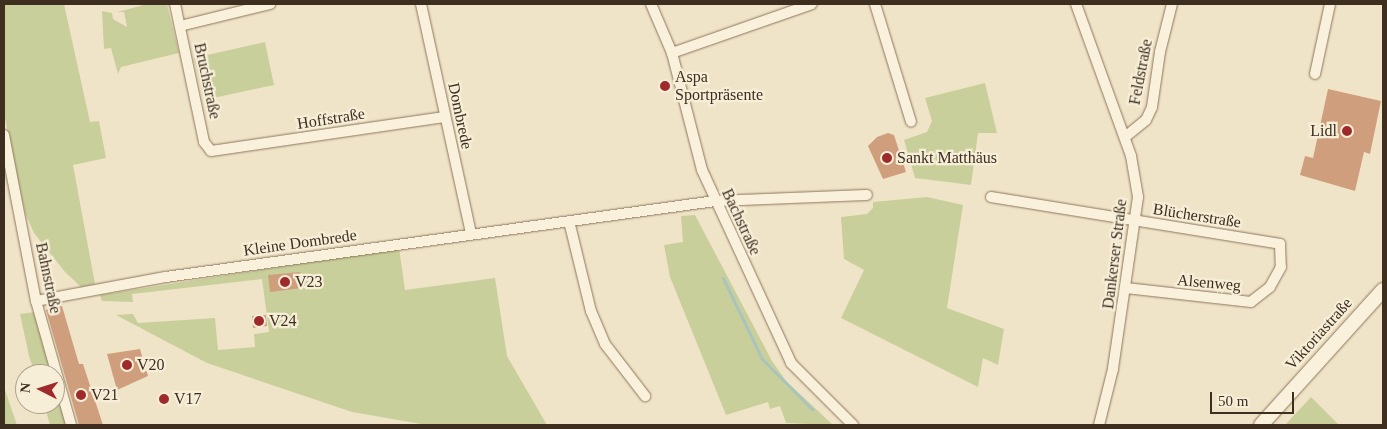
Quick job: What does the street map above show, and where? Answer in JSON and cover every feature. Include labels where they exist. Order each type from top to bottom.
[{"type":"main road","name":"Viktoriastraße","points":[[1261,425],[1383,290]]},
{"type":"street","name":"Bruchstraße","points":[[175,4],[204,142],[211,151],[222,151]]},
{"type":"street","points":[[180,26],[270,4]]},
{"type":"street","name":"Dombrede","points":[[421,4],[471,234]]},
{"type":"street","name":"Bachstraße","points":[[651,4],[672,52],[702,170],[714,201],[791,363],[853,425]]},
{"type":"street","points":[[672,52],[812,4]]},
{"type":"street","points":[[875,4],[910,122]]},
{"type":"street","name":"Dankerser Straße","points":[[1076,4],[1125,137],[1136,178],[1135,221],[1126,288],[1099,425]]},
{"type":"street","name":"Feldstraße","points":[[1125,137],[1146,120],[1152,107],[1160,52],[1172,4]]},
{"type":"street","points":[[1315,74],[1330,4]]},
{"type":"street","name":"Hoffstraße","points":[[222,151],[445,117]]},
{"type":"street","name":"Bahnstraße","points":[[4,134],[36,301],[71,425]]},
{"type":"street","points":[[714,201],[867,195]]},
{"type":"street","name":"Blücherstraße","points":[[990,197],[1280,244]]},
{"type":"street","name":"Kleine Dombrede","points":[[36,301],[166,278],[714,201]]},
{"type":"street","points":[[569,221],[591,311],[605,344],[645,396]]},
{"type":"street","name":"Alsenweg","points":[[1126,288],[1251,302],[1270,286],[1281,267],[1280,244]]},
{"type":"green space","points":[[4,4],[64,4],[90,122],[99,121],[106,158],[73,165],[95,284],[81,287],[65,272],[34,233],[25,213],[4,114]]},
{"type":"green space","points":[[148,4],[167,4],[179,53],[121,67],[118,74],[111,48],[104,49],[102,11],[112,13],[113,19],[127,27],[124,12],[117,12]]},
{"type":"green space","points":[[265,42],[274,85],[204,100],[194,58]]},
{"type":"green space","points":[[985,83],[997,133],[978,133],[971,185],[915,178],[904,140],[927,132],[932,121],[925,98]]},
{"type":"green space","points":[[927,197],[963,205],[947,308],[1004,329],[998,365],[983,358],[978,387],[841,318],[864,270],[844,259],[841,217],[867,214],[873,208],[873,202]]},
{"type":"green space","points":[[695,215],[772,361],[786,381],[833,425],[786,423],[780,406],[770,409],[768,402],[726,415],[670,277],[664,245],[683,242],[681,216]]},
{"type":"green space","points":[[399,248],[405,290],[495,278],[507,356],[547,425],[427,425],[352,412],[207,363],[116,315],[133,314],[138,323],[215,318],[218,350],[255,347],[254,334],[269,332],[262,279],[132,294],[133,302],[102,301],[100,295]]},
{"type":"green space","points":[[35,312],[48,364],[32,364],[20,314]]},
{"type":"green space","points":[[4,387],[17,425],[4,425]]},
{"type":"green space","points":[[1311,397],[1339,425],[1285,425]]},
{"type":"green space","points":[[47,414],[63,414],[66,425],[50,425]]},
{"type":"building","name":"Lidl","points":[[1328,89],[1381,101],[1370,154],[1364,152],[1355,191],[1300,175],[1305,156],[1313,158]]},
{"type":"building","name":"Sankt Matthäus","points":[[888,133],[894,135],[906,172],[883,179],[868,146],[877,137]]},
{"type":"building","name":"V23","points":[[300,272],[302,288],[270,292],[268,275]]},
{"type":"building","name":"V21","points":[[62,306],[79,364],[83,364],[103,425],[79,425],[65,376],[65,364],[61,364],[46,310]]},
{"type":"building","name":"V24","points":[[266,315],[267,326],[253,328],[252,316]]},
{"type":"building","name":"V20","points":[[140,349],[148,376],[117,390],[107,354]]},
{"type":"waterway","points":[[723,278],[762,359],[812,409]]},
{"type":"place","name":"Aspa Sportpräsente","points":[[665,86]]},
{"type":"place","name":"Lidl","points":[[1347,131]]},
{"type":"place","name":"Sankt Matthäus","points":[[887,158]]},
{"type":"place","name":"V23","points":[[285,282]]},
{"type":"place","name":"V24","points":[[259,321]]},
{"type":"place","name":"V20","points":[[127,365]]},
{"type":"place","name":"V21","points":[[81,395]]},
{"type":"place","name":"V17","points":[[164,399]]}]
